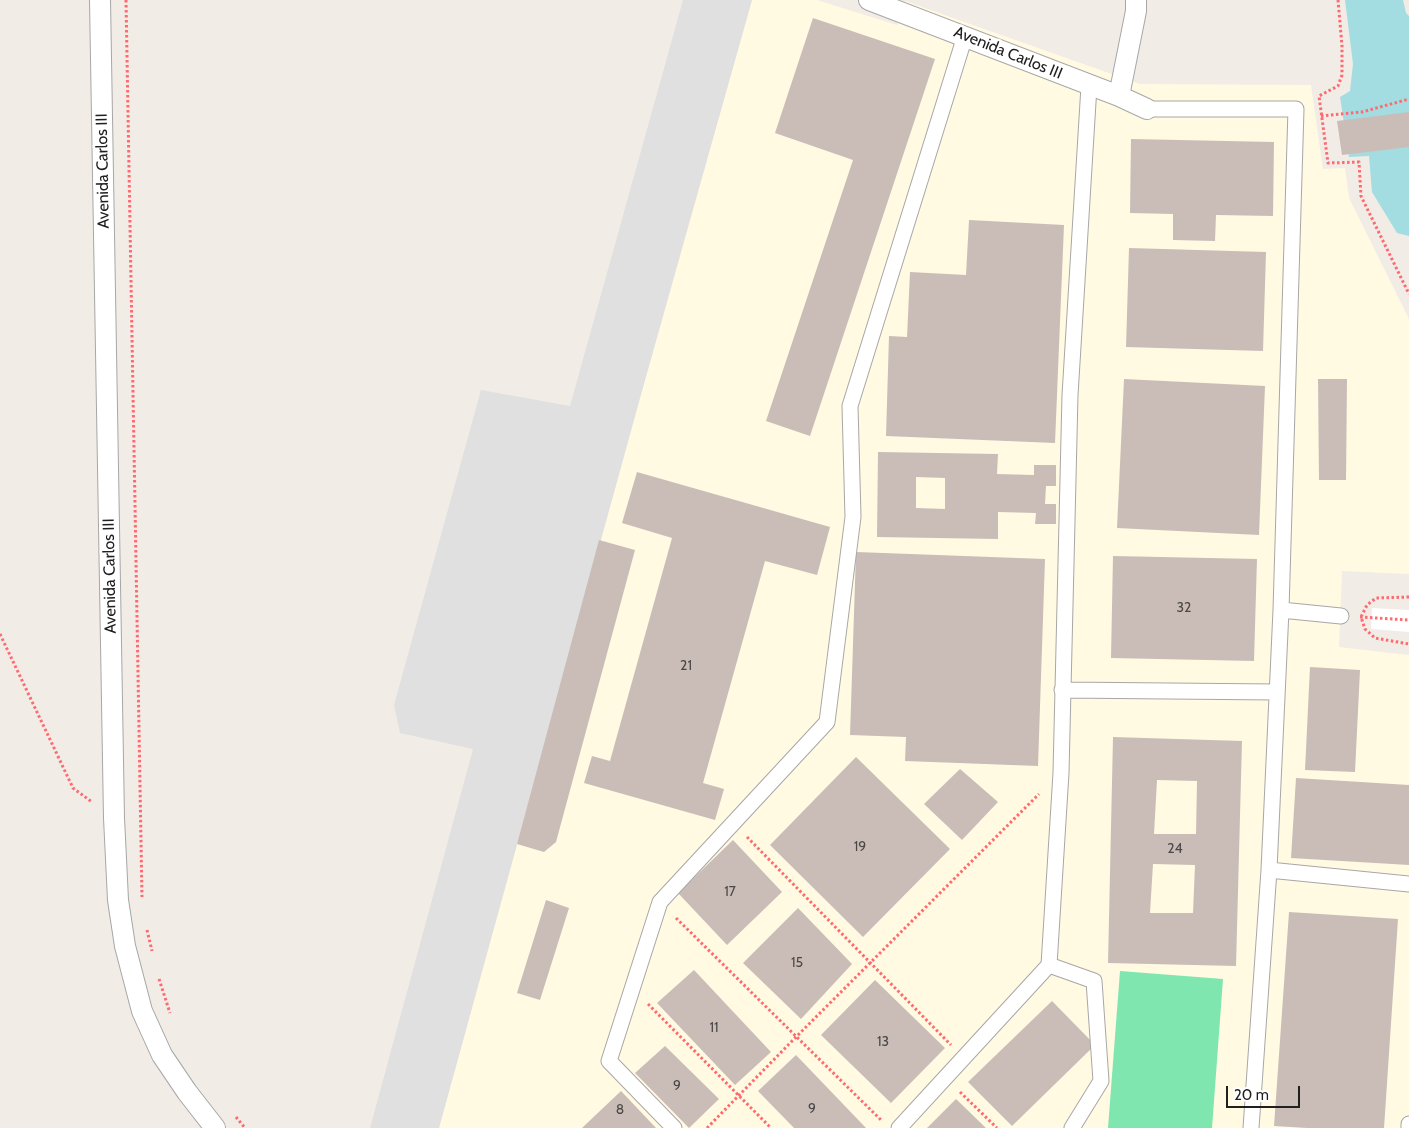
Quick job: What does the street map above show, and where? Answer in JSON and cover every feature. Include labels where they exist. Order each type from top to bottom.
[{"type":"street","name":"Avenida Carlos III","points":[[100,0],[114,808],[118,900],[125,946],[142,1011],[162,1055],[214,1128]]},
{"type":"street","name":"Avenida Carlos III","points":[[869,0],[965,36],[1147,109]]},
{"type":"street","points":[[1118,96],[1136,11],[1136,0]]},
{"type":"street","points":[[674,1128],[609,1061],[660,902],[828,722],[853,517],[850,406],[965,36]]},
{"type":"street","points":[[899,1128],[1049,965],[1061,773],[1070,394],[1089,86]]},
{"type":"street","points":[[1147,109],[1296,109],[1281,610],[1269,870],[1251,1128]]},
{"type":"street","points":[[1281,610],[1342,616]]},
{"type":"street","points":[[1062,690],[1276,692]]},
{"type":"street","points":[[1269,870],[1409,884]]},
{"type":"street","points":[[1049,965],[1094,981],[1101,1081],[1072,1128]]},
{"type":"street","points":[[1408,1128],[1409,1124]]},
{"type":"path","points":[[126,0],[143,907]]},
{"type":"path","points":[[1338,0],[1342,46],[1342,75],[1338,86],[1319,96],[1328,163],[1359,162],[1361,196],[1409,294]]},
{"type":"path","points":[[1321,116],[1362,112],[1409,99]]},
{"type":"path","points":[[1409,596],[1376,598],[1368,605],[1361,617],[1364,629],[1375,638],[1409,644]]},
{"type":"path","points":[[1372,618],[1409,620]]},
{"type":"path","points":[[0,634],[72,788],[99,807]]},
{"type":"path","points":[[707,1128],[796,1036],[1061,773]]},
{"type":"path","points":[[733,823],[964,1058]]},
{"type":"path","points":[[660,902],[883,1122]]},
{"type":"path","points":[[146,925],[152,953]]},
{"type":"path","points":[[157,972],[172,1020]]},
{"type":"path","points":[[632,988],[771,1128]]},
{"type":"path","points":[[945,1078],[997,1128]]},
{"type":"path","points":[[233,1114],[245,1128]]},
{"type":"shaded area","points":[[683,0],[752,0],[439,1128],[370,1128],[473,749],[400,733],[394,705],[481,390],[570,406]]},
{"type":"shaded area","points":[[752,0],[817,0],[897,25],[905,1],[1140,84],[1311,85],[1323,169],[1345,168],[1349,198],[1409,319],[1409,574],[1342,571],[1339,647],[1409,655],[1409,1128],[439,1128],[599,540]]},
{"type":"green space","points":[[1120,971],[1223,979],[1212,1128],[1108,1128]]},
{"type":"water","points":[[1345,0],[1403,0],[1406,13],[1409,16],[1409,236],[1397,233],[1372,192],[1369,156],[1349,157],[1340,97],[1350,91],[1353,64]]},
{"type":"pier","points":[[1372,608],[1409,610],[1409,632],[1371,629]]},
{"type":"building","points":[[813,18],[935,59],[810,436],[766,421],[853,160],[775,133]]},
{"type":"building","points":[[1409,112],[1409,147],[1342,155],[1337,121]]},
{"type":"building","points":[[1131,139],[1274,142],[1273,216],[1216,215],[1215,241],[1173,240],[1173,214],[1130,213]]},
{"type":"building","points":[[969,220],[1064,225],[1055,443],[886,436],[889,336],[907,337],[910,272],[966,275]]},
{"type":"building","points":[[1129,248],[1266,252],[1263,351],[1126,347]]},
{"type":"building","points":[[1124,379],[1265,386],[1259,535],[1117,528]]},
{"type":"building","points":[[1318,379],[1347,379],[1346,480],[1319,480]]},
{"type":"building","points":[[878,452],[998,454],[997,474],[1034,475],[1034,465],[1056,465],[1056,486],[1046,486],[1045,504],[1056,504],[1056,524],[1035,524],[1036,513],[998,512],[998,539],[877,537]],"holes":[[[916,477],[945,478],[945,509],[916,508]]]},
{"type":"building","points":[[637,472],[830,527],[817,575],[765,561],[703,783],[724,789],[715,820],[584,783],[592,756],[610,761],[672,538],[622,523]]},
{"type":"building","points":[[599,540],[635,550],[556,842],[544,852],[517,844]]},
{"type":"building","points":[[856,552],[1045,559],[1038,766],[905,761],[906,737],[850,735]]},
{"type":"building","points":[[1113,556],[1257,559],[1254,661],[1111,658]]},
{"type":"building","points":[[1310,667],[1360,670],[1355,772],[1305,770]]},
{"type":"building","points":[[1113,737],[1242,741],[1236,966],[1108,963]],"holes":[[[1157,780],[1197,781],[1196,834],[1154,834]],[[1153,864],[1195,865],[1193,913],[1150,913]]]},
{"type":"building","points":[[856,757],[950,849],[863,937],[770,845]]},
{"type":"building","points":[[960,769],[998,802],[962,840],[924,804]]},
{"type":"building","points":[[1296,778],[1409,785],[1409,865],[1291,858]]},
{"type":"building","points":[[733,840],[782,892],[727,945],[678,893]]},
{"type":"building","points":[[546,900],[569,908],[540,1000],[517,993]]},
{"type":"building","points":[[798,908],[852,964],[801,1019],[743,963]]},
{"type":"building","points":[[1289,912],[1398,919],[1384,1128],[1274,1126]]},
{"type":"building","points":[[694,970],[771,1052],[735,1085],[657,1003]]},
{"type":"building","points":[[875,980],[945,1048],[891,1103],[821,1035]]},
{"type":"building","points":[[1052,1001],[1095,1045],[1012,1126],[968,1082]]},
{"type":"building","points":[[665,1046],[719,1099],[689,1128],[635,1073]]},
{"type":"building","points":[[796,1055],[866,1128],[794,1128],[758,1091]]},
{"type":"building","points":[[621,1091],[656,1128],[582,1128]]},
{"type":"building","points":[[956,1099],[986,1128],[927,1128]]}]
